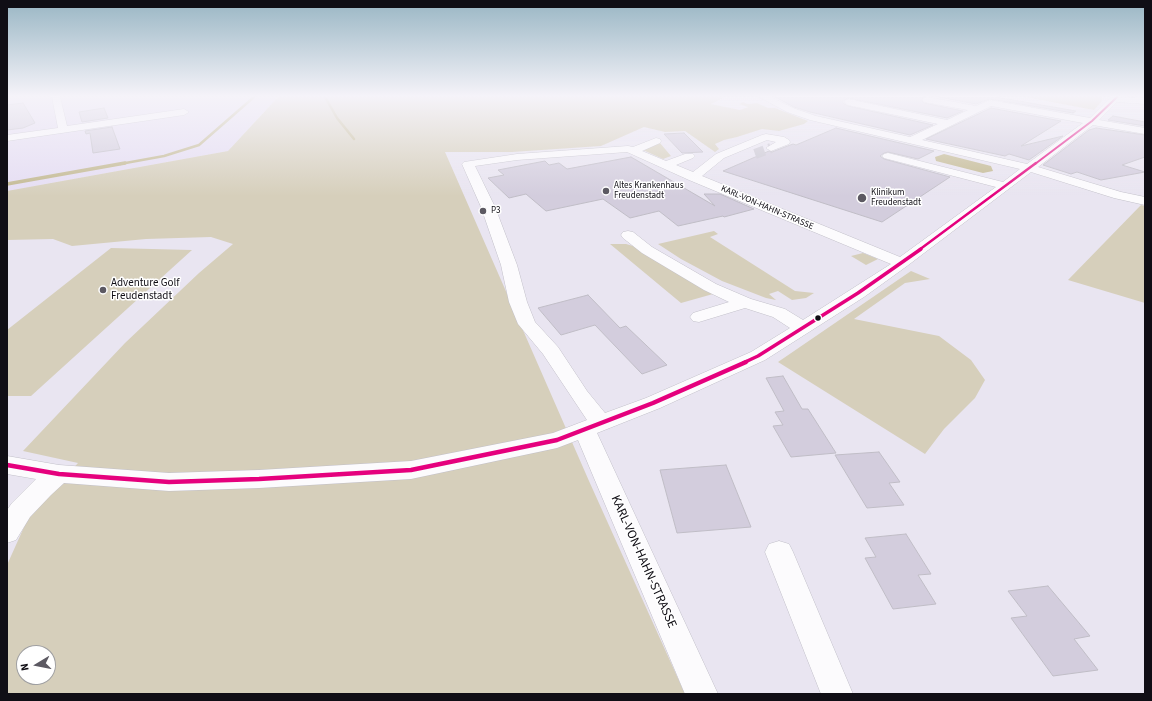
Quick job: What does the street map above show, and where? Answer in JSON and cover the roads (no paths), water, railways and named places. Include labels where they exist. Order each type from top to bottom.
[{"type":"street","points":[[7,138],[63,130]]},
{"type":"street","points":[[862,130],[1030,168],[1118,195],[1145,201]]},
{"type":"street","points":[[911,141],[934,130]]},
{"type":"street","points":[[7,466],[59,474],[169,482],[259,479],[411,470],[557,440],[593,427],[721,374],[758,356],[902,263],[1081,130]]},
{"type":"street","points":[[689,181],[724,154],[766,137],[784,140],[785,142],[771,148]]},
{"type":"street","name":"KARL-VON-HAHN-STRASSE","points":[[633,151],[656,141]]},
{"type":"street","name":"KARL-VON-HAHN-STRASSE","points":[[702,694],[593,427],[576,390],[551,351],[527,324],[518,302],[509,265],[488,207],[468,164],[517,157],[628,149],[665,165],[689,181],[774,211],[846,248]]},
{"type":"street","points":[[724,154],[750,156]]},
{"type":"street","points":[[665,165],[689,156]]},
{"type":"street","points":[[888,156],[1006,186]]},
{"type":"street","points":[[689,181],[724,194]]},
{"type":"street","points":[[742,202],[769,212],[774,211]]},
{"type":"street","points":[[628,235],[647,250],[710,287],[739,300],[779,314],[803,328]]},
{"type":"street","points":[[828,246],[865,248],[902,263]]},
{"type":"street","points":[[696,314],[739,300]]},
{"type":"street","points":[[7,532],[21,510],[59,474]]},
{"type":"street","points":[[779,552],[837,694]]},
{"type":"waterway","points":[[120,164],[164,156],[199,145],[217,130]]},
{"type":"waterway","points":[[346,130],[354,139]]},
{"type":"waterway","points":[[7,184],[125,163]]},
{"type":"tunnel","points":[[755,154],[771,148]]},
{"type":"place","name":"Altes Krankenhaus Freudenstadt","points":[[606,191]]},
{"type":"place","name":"Klinikum Freudenstadt","points":[[862,198]]},
{"type":"place","name":"P3","points":[[483,211]]},
{"type":"place","name":"Adventure Golf Freudenstadt","points":[[103,290]]}]
